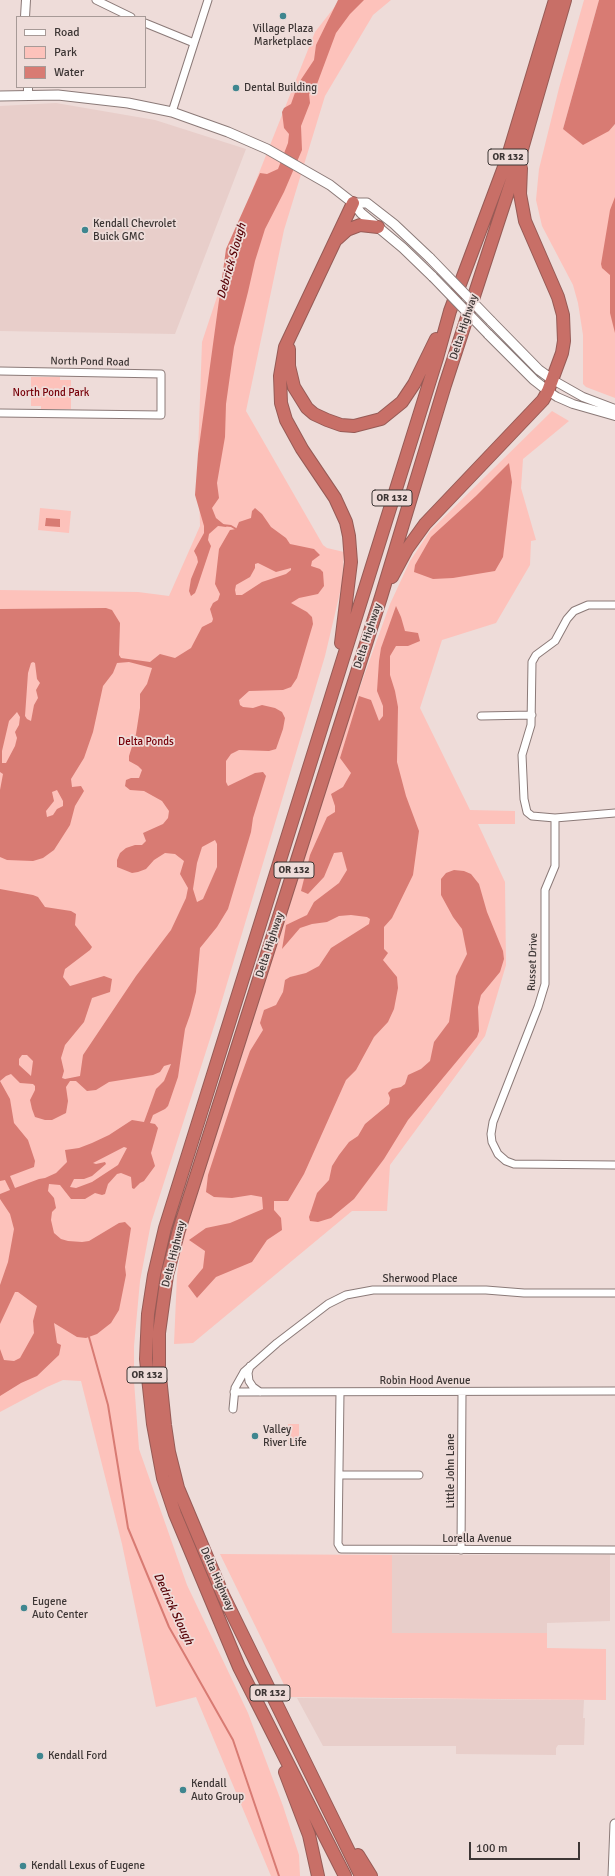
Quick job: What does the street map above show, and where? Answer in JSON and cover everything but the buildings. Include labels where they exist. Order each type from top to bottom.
[{"type":"highway","name":"Delta Highway","points":[[345,1876],[240,1667],[175,1514],[163,1478],[149,1395],[146,1359],[148,1314],[154,1275],[165,1228],[450,311],[512,145],[555,0]]},
{"type":"highway","name":"Delta Highway","points":[[361,1876],[223,1595],[178,1488],[170,1458],[165,1426],[159,1367],[159,1333],[167,1275],[179,1230],[381,597],[445,384],[522,149],[565,0]]},
{"type":"highway","points":[[381,597],[425,524],[538,405],[551,386],[562,353],[564,341],[563,315],[558,298],[527,228],[522,211],[519,186],[522,149]]},
{"type":"highway","points":[[335,685],[347,608],[351,562],[349,536],[346,522],[334,498],[295,437],[283,410],[280,392],[280,370],[285,347],[353,203]]},
{"type":"highway","points":[[334,243],[347,230],[353,227],[367,225],[378,228]]},
{"type":"highway","points":[[292,332],[289,353],[290,372],[294,387],[301,400],[314,414],[327,420],[345,425],[361,425],[375,421],[387,415],[407,396],[450,311]]},
{"type":"highway","points":[[240,1667],[286,1774],[305,1824],[311,1843],[318,1876]]},
{"type":"highway","points":[[318,1790],[371,1876]]},
{"type":"main road","points":[[0,96],[28,91],[128,103],[172,112],[228,132],[267,149],[309,172],[353,203],[361,213],[403,248],[433,277],[534,380],[551,386]]},
{"type":"main road","points":[[353,203],[367,203],[394,224],[430,258],[539,370],[551,386]]},
{"type":"main road","points":[[613,1876],[615,1824]]},
{"type":"street","points":[[25,16],[26,0]]},
{"type":"street","points":[[96,0],[130,16]]},
{"type":"street","points":[[172,112],[208,0]]},
{"type":"street","points":[[146,23],[194,43]]},
{"type":"street","name":"North Pond Road","points":[[0,371],[161,374],[161,415],[0,413]]},
{"type":"street","points":[[551,386],[615,409]]},
{"type":"street","points":[[551,386],[557,397],[573,404],[615,416]]},
{"type":"street","points":[[615,605],[588,605],[574,611],[567,619],[555,640],[534,658],[530,670],[532,715],[531,729],[522,754],[524,804],[527,812],[532,816],[555,818],[615,813]]},
{"type":"street","points":[[481,716],[532,715]]},
{"type":"street","name":"Russet Drive","points":[[555,818],[555,866],[545,890],[544,990],[493,1122],[491,1138],[498,1154],[506,1161],[514,1164],[615,1165]]},
{"type":"street","name":"Sherwood Place","points":[[233,1409],[234,1392],[239,1379],[250,1366],[277,1343],[328,1304],[343,1296],[372,1290],[486,1290],[615,1293]]},
{"type":"street","points":[[250,1366],[248,1381],[253,1388],[260,1392]]},
{"type":"street","name":"Robin Hood Avenue","points":[[234,1392],[615,1391]]},
{"type":"street","points":[[340,1392],[339,1475],[419,1475]]},
{"type":"street","name":"Little John Lane","points":[[461,1550],[462,1392]]},
{"type":"street","name":"Lorella Avenue","points":[[339,1475],[339,1548],[346,1550],[615,1550]]},
{"type":"shaded area","points":[[56,103],[155,120],[246,149],[175,334],[0,331],[0,106]]},
{"type":"shaded area","points":[[392,1555],[610,1555],[610,1621],[547,1623],[547,1633],[392,1633]]},
{"type":"shaded area","points":[[297,1698],[584,1700],[584,1745],[558,1745],[556,1748],[556,1755],[456,1754],[456,1746],[323,1746]]},
{"type":"green space","name":"Delta Ponds","points":[[340,0],[391,0],[373,15],[325,96],[284,230],[246,411],[323,545],[327,548],[344,552],[342,584],[325,656],[217,1017],[151,1223],[140,1281],[134,1346],[134,1381],[139,1449],[187,1585],[248,1713],[283,1806],[299,1855],[300,1876],[271,1876],[196,1697],[156,1707],[122,1544],[81,1381],[63,1380],[0,1412],[0,590],[138,592],[169,596],[200,526],[198,454],[202,342],[253,188],[315,32]]},
{"type":"green space","points":[[584,0],[599,0],[563,129],[609,131],[615,124],[615,398],[586,387],[583,384],[583,335],[578,303],[573,285],[542,226],[536,200],[539,169],[559,88]]},
{"type":"green space","name":"North Pond Park","points":[[31,377],[60,377],[60,380],[71,380],[71,409],[41,409],[41,406],[31,406]]},
{"type":"green space","points":[[552,411],[569,421],[523,459],[521,488],[536,540],[531,541],[530,565],[496,623],[442,640],[420,708],[470,810],[515,811],[515,824],[478,824],[505,882],[506,965],[485,1036],[390,1165],[387,1211],[352,1211],[193,1343],[174,1344],[177,1275],[180,1254],[191,1211],[344,731],[390,604],[410,561],[430,531]]},
{"type":"green space","points":[[40,508],[71,511],[69,533],[38,530]]},
{"type":"green space","points":[[288,1424],[299,1424],[299,1444],[288,1444]]},
{"type":"green space","points":[[220,1554],[392,1555],[392,1633],[547,1633],[547,1648],[606,1649],[606,1700],[290,1697]]},
{"type":"water","points":[[338,0],[364,0],[350,14],[336,33],[317,84],[309,94],[310,103],[301,126],[302,150],[284,192],[265,229],[255,261],[234,347],[226,404],[225,437],[217,483],[219,498],[212,508],[216,518],[227,527],[218,526],[209,534],[208,540],[211,546],[195,593],[191,596],[189,591],[191,579],[198,562],[194,551],[204,533],[204,526],[195,495],[198,454],[226,249],[260,173],[267,174],[278,169],[288,143],[289,134],[284,128],[282,112],[284,108],[291,104],[298,84],[314,60],[316,45]]},
{"type":"water","points":[[599,0],[615,0],[615,124],[609,131],[583,145],[563,129]]},
{"type":"water","points":[[615,197],[615,333],[610,313],[610,275],[602,268],[601,264],[610,210]]},
{"type":"water","points":[[509,463],[512,482],[503,557],[495,571],[453,578],[433,579],[414,572],[415,565],[431,537],[476,496]]},
{"type":"water","points":[[255,508],[262,514],[271,527],[286,538],[290,544],[314,549],[320,555],[312,561],[311,566],[320,569],[323,572],[324,586],[318,594],[299,598],[291,603],[307,612],[312,617],[313,624],[297,678],[291,687],[283,690],[249,691],[239,700],[240,705],[243,707],[253,708],[262,705],[275,708],[282,712],[285,718],[276,749],[269,751],[239,750],[231,754],[226,761],[226,782],[228,786],[255,773],[263,772],[266,776],[228,909],[217,927],[200,948],[196,992],[185,1029],[178,1077],[168,1106],[153,1115],[150,1123],[155,1124],[158,1128],[151,1153],[155,1166],[144,1181],[134,1189],[132,1188],[131,1177],[121,1173],[117,1174],[108,1184],[105,1194],[102,1195],[95,1193],[85,1199],[71,1199],[60,1185],[49,1184],[48,1191],[54,1198],[56,1208],[52,1212],[51,1220],[54,1233],[61,1239],[82,1242],[89,1241],[119,1223],[125,1222],[131,1228],[125,1267],[126,1275],[119,1310],[111,1323],[97,1334],[86,1338],[77,1337],[54,1323],[57,1343],[61,1345],[59,1355],[37,1376],[21,1383],[0,1396],[0,1349],[4,1360],[14,1361],[20,1358],[34,1333],[33,1321],[37,1306],[18,1292],[15,1292],[0,1324],[0,1285],[8,1262],[14,1229],[10,1214],[0,1199],[0,1194],[10,1190],[5,1180],[0,1181],[0,1081],[0,889],[33,895],[38,897],[45,907],[71,911],[76,914],[75,925],[92,947],[65,969],[63,977],[70,986],[104,976],[112,979],[110,992],[92,998],[84,1022],[65,1045],[61,1058],[64,1071],[62,1078],[65,1079],[80,1076],[83,1055],[136,976],[171,930],[186,898],[188,888],[180,874],[184,861],[175,854],[165,853],[154,860],[146,869],[138,872],[132,873],[117,867],[117,860],[120,853],[126,848],[135,845],[142,845],[146,841],[143,833],[163,824],[168,818],[169,811],[162,801],[144,791],[130,790],[125,786],[126,780],[131,778],[139,778],[142,770],[129,761],[129,756],[136,734],[140,708],[140,694],[147,684],[152,668],[129,662],[117,663],[113,673],[103,686],[93,732],[84,758],[71,779],[72,787],[81,786],[84,791],[75,806],[70,825],[54,850],[43,858],[33,861],[7,860],[0,857],[0,790],[3,774],[0,772],[0,609],[106,608],[112,610],[120,623],[119,655],[121,658],[150,662],[160,654],[175,658],[191,648],[202,627],[212,622],[213,619],[210,609],[213,603],[218,600],[220,594],[215,584],[219,549],[230,530],[236,529],[239,522],[251,518],[252,511]],"holes":[[[258,563],[276,572],[291,568],[291,570],[286,574],[262,582],[242,595],[236,595],[236,585],[250,577],[255,568],[255,564]],[[31,663],[35,663],[37,679],[40,683],[36,690],[38,698],[34,705],[31,721],[25,716],[28,673]],[[17,712],[20,717],[19,725],[15,732],[17,738],[15,746],[6,763],[2,763],[2,751],[9,721]],[[57,790],[63,801],[63,806],[57,809],[53,815],[47,817],[46,811],[54,801],[52,792]],[[215,840],[217,844],[217,867],[203,899],[197,902],[193,889],[197,863],[202,847]],[[22,1055],[27,1055],[33,1061],[31,1076],[19,1065],[19,1059]],[[171,1064],[164,1081],[156,1089],[144,1122],[132,1120],[109,1135],[92,1143],[79,1148],[65,1150],[67,1162],[56,1173],[15,1188],[10,1176],[34,1167],[35,1161],[28,1140],[14,1123],[10,1099],[0,1081],[11,1074],[20,1083],[33,1084],[35,1086],[35,1090],[30,1100],[35,1117],[45,1120],[52,1120],[66,1113],[68,1101],[66,1087],[70,1081],[76,1081],[87,1091],[96,1090],[109,1082],[153,1075],[160,1072],[164,1066]],[[124,1147],[127,1148],[118,1165],[92,1182],[76,1188],[70,1187],[74,1179],[84,1179],[92,1176],[106,1164],[105,1162],[96,1164],[93,1163]]]},
{"type":"water","points":[[46,518],[60,519],[60,527],[45,526]]},
{"type":"water","points":[[396,606],[405,631],[418,633],[420,641],[408,646],[396,646],[390,656],[390,675],[398,707],[397,762],[406,796],[419,831],[413,875],[392,918],[384,927],[384,949],[388,953],[383,960],[397,977],[398,988],[394,1009],[388,1022],[374,1037],[356,1070],[346,1080],[304,1174],[288,1201],[274,1201],[274,1210],[281,1218],[282,1230],[267,1240],[252,1262],[216,1277],[197,1298],[188,1286],[203,1268],[205,1251],[189,1240],[206,1228],[230,1223],[263,1209],[262,1197],[251,1195],[232,1198],[214,1197],[206,1192],[208,1175],[236,1090],[250,1051],[263,1030],[260,1023],[264,1010],[276,1005],[283,992],[285,980],[290,977],[306,973],[319,966],[331,948],[369,924],[370,919],[367,917],[351,915],[339,916],[327,922],[312,924],[300,928],[282,949],[286,925],[307,915],[314,902],[339,883],[347,870],[342,852],[334,853],[324,877],[308,894],[301,891],[310,855],[327,817],[335,812],[335,806],[331,794],[343,787],[351,773],[340,758],[359,696],[371,700],[379,721],[383,716],[383,706],[377,691],[379,661],[381,648]]},
{"type":"water","points":[[454,870],[464,871],[471,874],[479,884],[487,912],[503,951],[504,959],[500,972],[481,995],[478,1007],[479,1031],[477,1037],[408,1120],[384,1159],[354,1199],[331,1218],[318,1222],[310,1221],[309,1217],[317,1193],[329,1180],[332,1166],[339,1155],[349,1142],[358,1136],[365,1124],[389,1104],[390,1098],[388,1093],[392,1089],[401,1087],[405,1084],[408,1075],[421,1069],[430,1061],[434,1042],[449,1022],[456,976],[467,954],[462,929],[453,917],[441,895],[441,879],[446,873]]},
{"type":"waterway","name":"Debrick Slough","points":[[222,525],[231,526],[236,529]]},
{"type":"waterway","name":"Dedrick Slough","points":[[89,1337],[108,1405],[128,1528],[169,1627],[233,1740],[279,1876]]},
{"type":"place","name":"Village Plaza Marketplace","points":[[283,16]]},
{"type":"place","name":"Dental Building","points":[[236,88]]},
{"type":"place","name":"Kendall Chevrolet Buick GMC","points":[[85,230]]},
{"type":"place","name":"Valley River Life","points":[[255,1436]]},
{"type":"place","name":"Eugene Auto Center","points":[[24,1608]]},
{"type":"place","name":"Kendall Ford","points":[[40,1756]]},
{"type":"place","name":"Kendall Auto Group","points":[[183,1790]]},
{"type":"place","name":"Kendall Lexus of Eugene","points":[[23,1866]]}]
